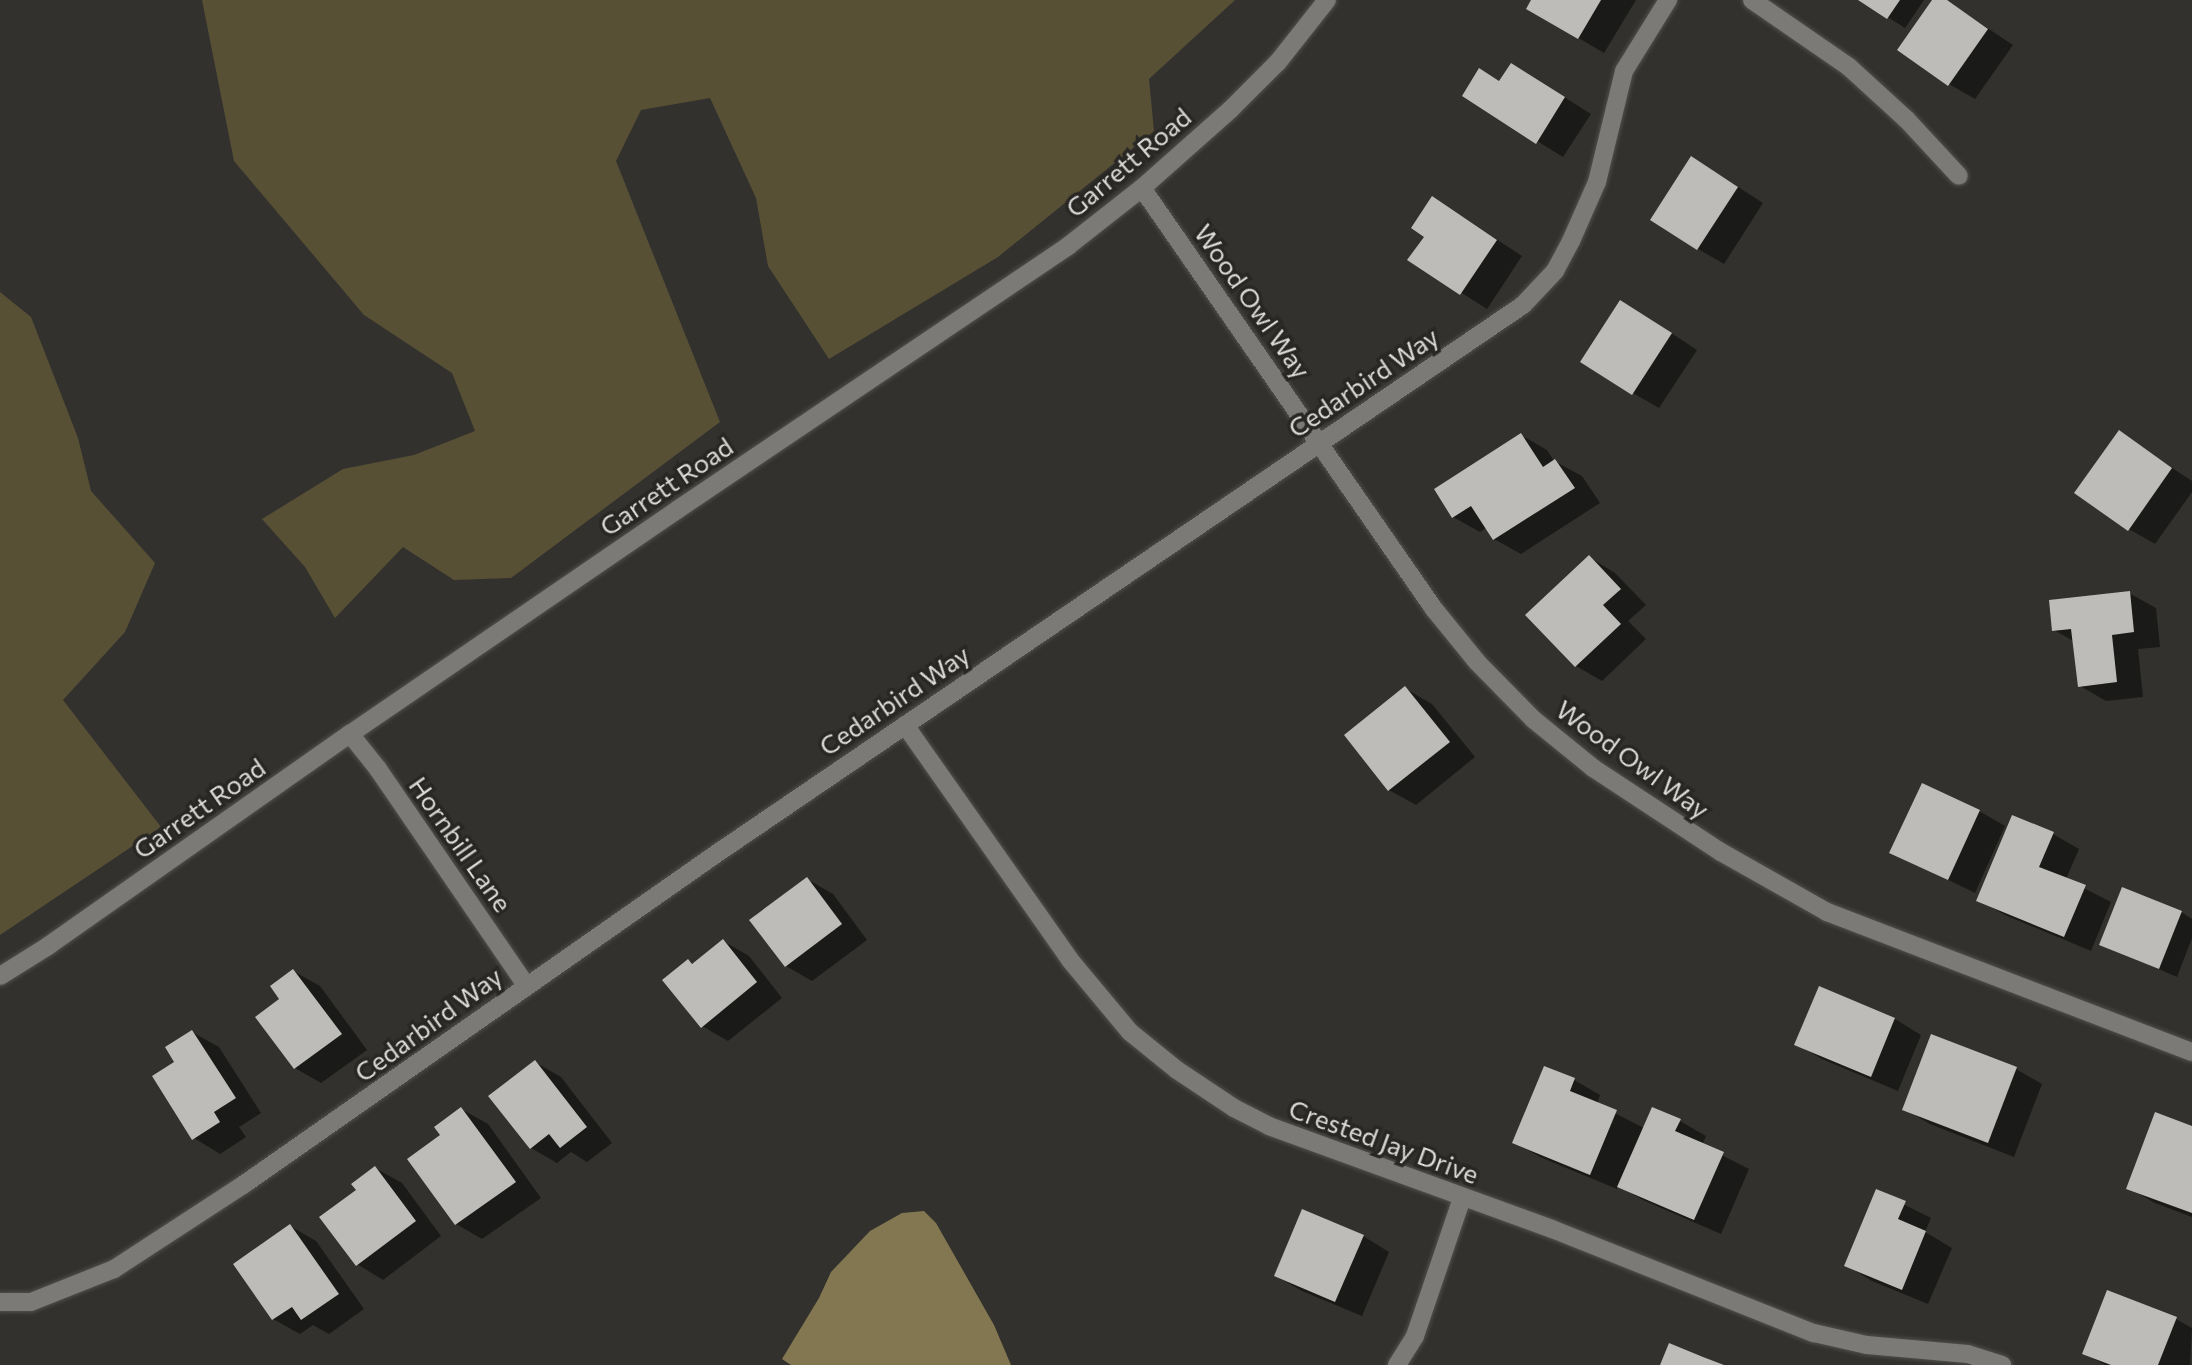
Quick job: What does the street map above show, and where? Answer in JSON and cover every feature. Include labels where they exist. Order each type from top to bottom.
[{"type":"street","name":"Garrett Road","points":[[0,976],[48,946],[350,734],[1068,246],[1142,188],[1230,110],[1278,62],[1327,0]]},
{"type":"street","name":"Cedarbird Way","points":[[0,1301],[31,1301],[114,1269],[254,1178],[526,985],[1523,305],[1555,271],[1597,182],[1624,71],[1668,0]]},
{"type":"street","points":[[1752,0],[1849,67],[1907,120],[1959,176]]},
{"type":"street","name":"Wood Owl Way","points":[[1142,188],[1434,608],[1477,662],[1534,720],[1593,768],[1721,852],[1827,912],[2192,1052]]},
{"type":"street","name":"Crested Jay Drive","points":[[905,725],[1070,960],[1130,1032],[1205,1090],[1269,1126],[1552,1229],[1814,1333],[1867,1345],[1968,1354],[2002,1365]]},
{"type":"street","name":"Hornbill Lane","points":[[350,734],[378,769],[526,985]]},
{"type":"street","points":[[1397,1365],[1415,1336],[1462,1198]]},
{"type":"shaded area","points":[[202,0],[1235,0],[1149,79],[1154,131],[998,257],[829,359],[768,266],[756,198],[710,98],[641,110],[616,161],[720,422],[511,578],[454,580],[403,547],[335,618],[305,567],[262,519],[343,469],[414,455],[475,431],[452,373],[364,315],[234,161]]},
{"type":"shaded area","points":[[0,292],[31,317],[78,438],[91,491],[155,563],[125,632],[63,700],[161,827],[0,935]]},
{"type":"shaded area","points":[[924,1211],[936,1223],[994,1325],[1011,1365],[791,1365],[782,1359],[819,1298],[831,1272],[870,1231],[902,1213]]},
{"type":"building","points":[[1531,0],[1601,0],[1578,39],[1526,9]]},
{"type":"building","points":[[1858,0],[1900,0],[1887,19]]},
{"type":"building","points":[[1932,0],[1947,0],[1988,29],[1948,86],[1897,50]]},
{"type":"building","points":[[1511,63],[1565,97],[1536,144],[1462,96],[1479,68],[1499,81]]},
{"type":"building","points":[[1691,156],[1738,187],[1697,250],[1650,220]]},
{"type":"building","points":[[1432,196],[1497,240],[1460,295],[1407,260],[1424,237],[1411,228]]},
{"type":"building","points":[[1620,300],[1672,333],[1632,395],[1580,362]]},
{"type":"building","points":[[2119,430],[2172,468],[2128,531],[2074,493]]},
{"type":"building","points":[[1521,433],[1543,467],[1555,459],[1575,488],[1493,540],[1471,506],[1452,518],[1434,489]]},
{"type":"building","points":[[1589,555],[1621,589],[1603,605],[1621,624],[1575,667],[1525,615]]},
{"type":"building","points":[[2130,591],[2134,632],[2112,635],[2117,682],[2078,687],[2071,629],[2052,631],[2049,600]]},
{"type":"building","points":[[1405,686],[1450,742],[1388,791],[1344,735]]},
{"type":"building","points":[[1922,783],[1980,810],[1948,880],[1889,853]]},
{"type":"building","points":[[2012,815],[2054,832],[2039,867],[2086,885],[2064,937],[1976,901]]},
{"type":"building","points":[[807,877],[842,924],[785,967],[749,920]]},
{"type":"building","points":[[2122,887],[2182,911],[2159,969],[2099,945]]},
{"type":"building","points":[[723,939],[757,982],[701,1028],[662,980],[688,959],[692,964]]},
{"type":"building","points":[[293,969],[342,1034],[294,1069],[255,1017],[279,999],[270,986]]},
{"type":"building","points":[[1819,986],[1895,1018],[1871,1077],[1794,1045]]},
{"type":"building","points":[[192,1030],[236,1098],[214,1112],[220,1122],[192,1140],[152,1076],[174,1062],[165,1047]]},
{"type":"building","points":[[1931,1034],[2017,1067],[1988,1143],[1902,1110]]},
{"type":"building","points":[[535,1060],[587,1127],[560,1148],[549,1134],[530,1149],[488,1096]]},
{"type":"building","points":[[1544,1066],[1575,1078],[1570,1091],[1617,1110],[1590,1175],[1512,1143]]},
{"type":"building","points":[[461,1107],[516,1182],[455,1225],[407,1159],[440,1135],[434,1127]]},
{"type":"building","points":[[1652,1107],[1681,1119],[1675,1131],[1724,1152],[1694,1220],[1617,1187]]},
{"type":"building","points":[[2155,1112],[2192,1126],[2192,1213],[2126,1189]]},
{"type":"building","points":[[375,1166],[416,1221],[356,1266],[319,1217],[356,1190],[351,1184]]},
{"type":"building","points":[[1876,1189],[1906,1201],[1898,1219],[1926,1231],[1902,1290],[1844,1266]]},
{"type":"building","points":[[1302,1209],[1364,1235],[1335,1302],[1274,1276]]},
{"type":"building","points":[[290,1224],[339,1294],[301,1320],[292,1307],[272,1320],[233,1264]]},
{"type":"building","points":[[2107,1290],[2177,1317],[2158,1365],[2111,1365],[2082,1354]]},
{"type":"building","points":[[1669,1343],[1703,1357],[1724,1365],[1660,1365]]}]
